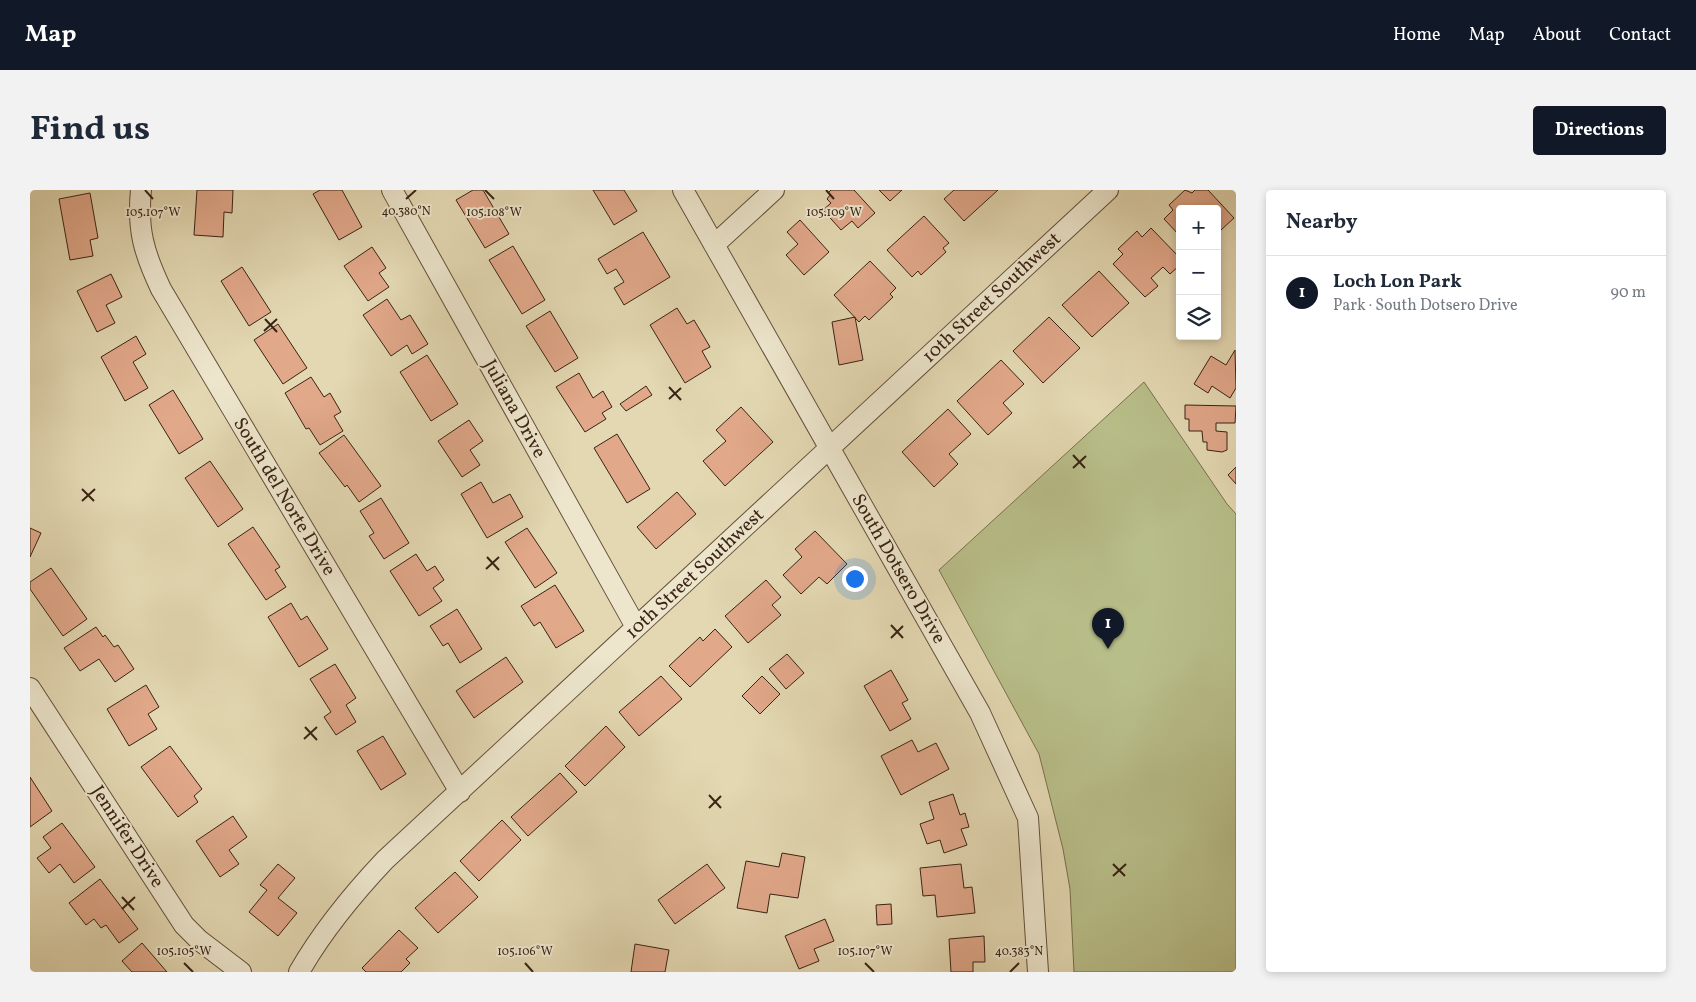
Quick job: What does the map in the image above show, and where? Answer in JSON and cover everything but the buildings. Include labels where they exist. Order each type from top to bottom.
[{"type":"street","name":"South del Norte Drive","points":[[141,190],[138,217],[142,238],[150,266],[161,290],[460,792]]},
{"type":"street","name":"Juliana Drive","points":[[392,190],[636,627]]},
{"type":"street","name":"South Dotsero Drive","points":[[682,190],[980,713],[1028,818],[1038,972]]},
{"type":"street","points":[[714,246],[774,190]]},
{"type":"street","name":"10th Street Southwest","points":[[299,972],[325,930],[354,892],[385,860],[1108,190]]},
{"type":"street","name":"Jennifer Drive","points":[[30,688],[184,925],[199,940],[240,972]]},
{"type":"green space","points":[[1144,382],[1227,504],[1236,514],[1236,972],[1074,972],[1070,889],[1063,849],[1039,754],[939,570]]},
{"type":"place","name":"Loch Lon Park","points":[[1108,649]]}]
